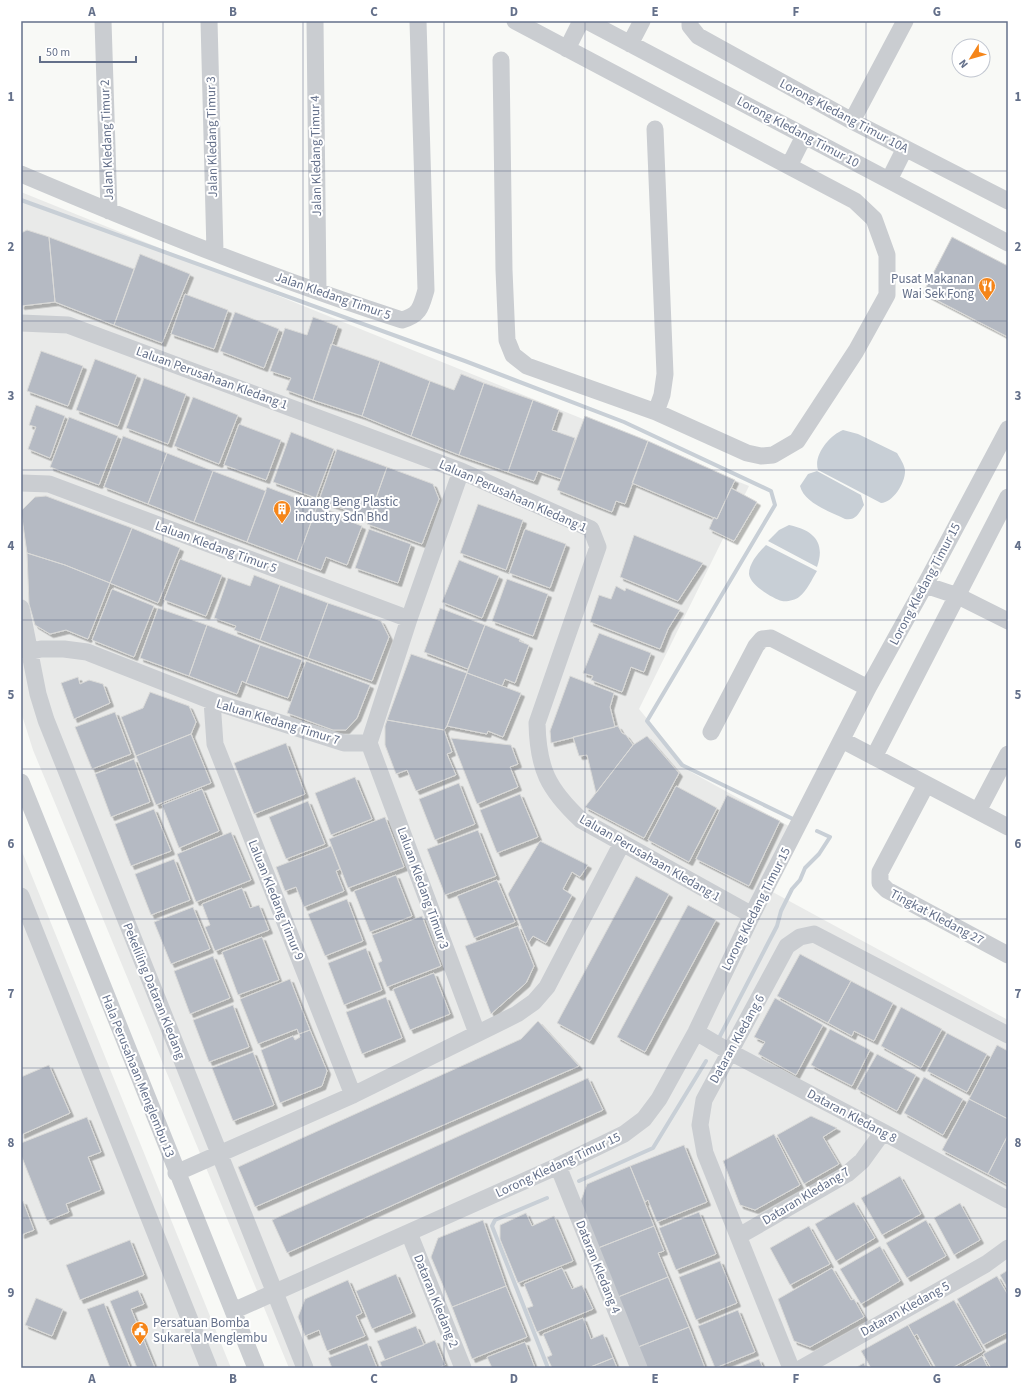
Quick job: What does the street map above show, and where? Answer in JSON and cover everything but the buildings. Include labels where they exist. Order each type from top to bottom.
[{"type":"street","name":"Jalan Kledang Timur 2","points":[[103,21],[109,211]]},
{"type":"street","name":"Jalan Kledang Timur 3","points":[[209,21],[214,252]]},
{"type":"street","name":"Jalan Kledang Timur 4","points":[[315,21],[318,291]]},
{"type":"street","name":"Jalan Kledang Timur 5","points":[[21,174],[109,211],[318,291],[402,320],[413,317],[421,307],[426,290],[418,21]]},
{"type":"street","points":[[501,60],[504,278],[507,340],[513,355],[527,366],[656,412],[747,452],[761,456],[773,455],[797,441],[856,352],[887,295],[887,256],[874,219],[855,201],[515,21]]},
{"type":"street","points":[[567,49],[581,21]]},
{"type":"street","name":"Lorong Kledang Timur 10","points":[[588,21],[1008,243]]},
{"type":"street","points":[[630,44],[642,21]]},
{"type":"street","name":"Lorong Kledang Timur 10A","points":[[690,21],[690,26],[698,36],[852,121],[1008,201]]},
{"type":"street","points":[[852,121],[905,21]]},
{"type":"street","points":[[655,129],[665,374],[662,395],[656,412]]},
{"type":"street","points":[[789,166],[804,136]]},
{"type":"street","points":[[889,180],[905,148]]},
{"type":"street","name":"Laluan Perusahaan Kledang 1","points":[[21,323],[68,325],[461,471],[591,529],[598,546],[537,723],[537,747],[546,776],[561,801],[581,820],[752,915]]},
{"type":"street","name":"Lorong Kledang Timur 15","points":[[233,1311],[558,1166],[624,1134],[644,1119],[659,1099],[696,1032],[752,915],[868,688],[1008,429]]},
{"type":"street","points":[[369,743],[409,619],[461,471]]},
{"type":"street","name":"Laluan Kledang Timur 5","points":[[21,483],[49,484],[409,619]]},
{"type":"street","points":[[874,757],[1008,497]]},
{"type":"street","points":[[925,585],[958,596],[1008,621]]},
{"type":"street","name":"Pekeliling Dataran Kledang","points":[[21,608],[28,652],[46,720],[306,1368]]},
{"type":"street","points":[[711,732],[756,646],[762,639],[770,638],[868,688]]},
{"type":"street","name":"Laluan Kledang Timur 7","points":[[28,652],[41,649],[64,648],[87,652],[212,701],[344,743],[369,743]]},
{"type":"street","name":"Laluan Kledang Timur 9","points":[[212,701],[215,744],[354,1095]]},
{"type":"street","points":[[842,740],[1008,827]]},
{"type":"street","name":"Laluan Kledang Timur 3","points":[[369,743],[477,1034]]},
{"type":"street","points":[[978,811],[1008,754]]},
{"type":"street","name":"Hala Perusahaan Menglembu 13","points":[[21,782],[176,1173],[256,1368]]},
{"type":"street","name":"Tingkat Kledang 27","points":[[926,785],[880,872],[880,883],[887,890],[1008,955]]},
{"type":"street","points":[[176,1173],[354,1095],[517,1014],[534,1002],[547,987],[622,843]]},
{"type":"street","points":[[21,896],[209,1368]]},
{"type":"street","name":"Dataran Kledang 6","points":[[791,1368],[705,1153],[700,1125],[704,1100],[787,946],[800,937],[814,934],[1008,1034]]},
{"type":"street","name":"Dataran Kledang 8","points":[[696,1032],[730,1052],[883,1132],[1008,1200]]},
{"type":"street","name":"Dataran Kledang 7","points":[[739,1236],[847,1174],[862,1161],[883,1132]]},
{"type":"street","name":"Dataran Kledang 4","points":[[558,1166],[639,1368]]},
{"type":"street","name":"Dataran Kledang 2","points":[[409,1233],[463,1368]]},
{"type":"street","name":"Dataran Kledang 5","points":[[802,1368],[986,1264],[1008,1248]]},
{"type":"shaded area","points":[[21,192],[749,486],[639,709],[691,772],[796,830],[769,890],[1008,1020],[1008,1368],[289,1368],[33,750],[21,712]]},
{"type":"shaded area","points":[[843,430],[858,434],[897,453],[904,466],[905,475],[898,491],[890,500],[881,503],[818,470],[817,464],[820,452],[833,436]]},
{"type":"shaded area","points":[[817,471],[861,495],[864,505],[855,518],[845,519],[812,502],[807,497],[800,486],[808,474]]},
{"type":"shaded area","points":[[789,525],[805,530],[815,538],[820,551],[817,567],[768,541],[779,530]]},
{"type":"shaded area","points":[[766,545],[817,571],[807,588],[797,598],[782,601],[767,594],[757,587],[750,578],[749,570],[758,554]]},
{"type":"shaded area","points":[[21,849],[231,1368],[21,1368]]},
{"type":"waterway","points":[[21,200],[465,361],[624,422],[771,491],[775,505],[647,721],[682,765],[793,819]]},
{"type":"waterway","points":[[719,1038],[777,926],[781,911],[792,889],[800,880],[805,868],[819,854],[830,837],[817,831]]},
{"type":"waterway","points":[[579,1181],[653,1148],[706,1061]]},
{"type":"waterway","points":[[547,1198],[495,1220],[492,1226],[548,1368]]},
{"type":"place","name":"Pusat Makanan Wai Sek Fong","points":[[987,301]]},
{"type":"place","name":"Kuang Beng Plastic industry Sdn Bhd","points":[[282,524]]},
{"type":"place","name":"Persatuan Bomba Sukarela Menglembu","points":[[140,1345]]}]
